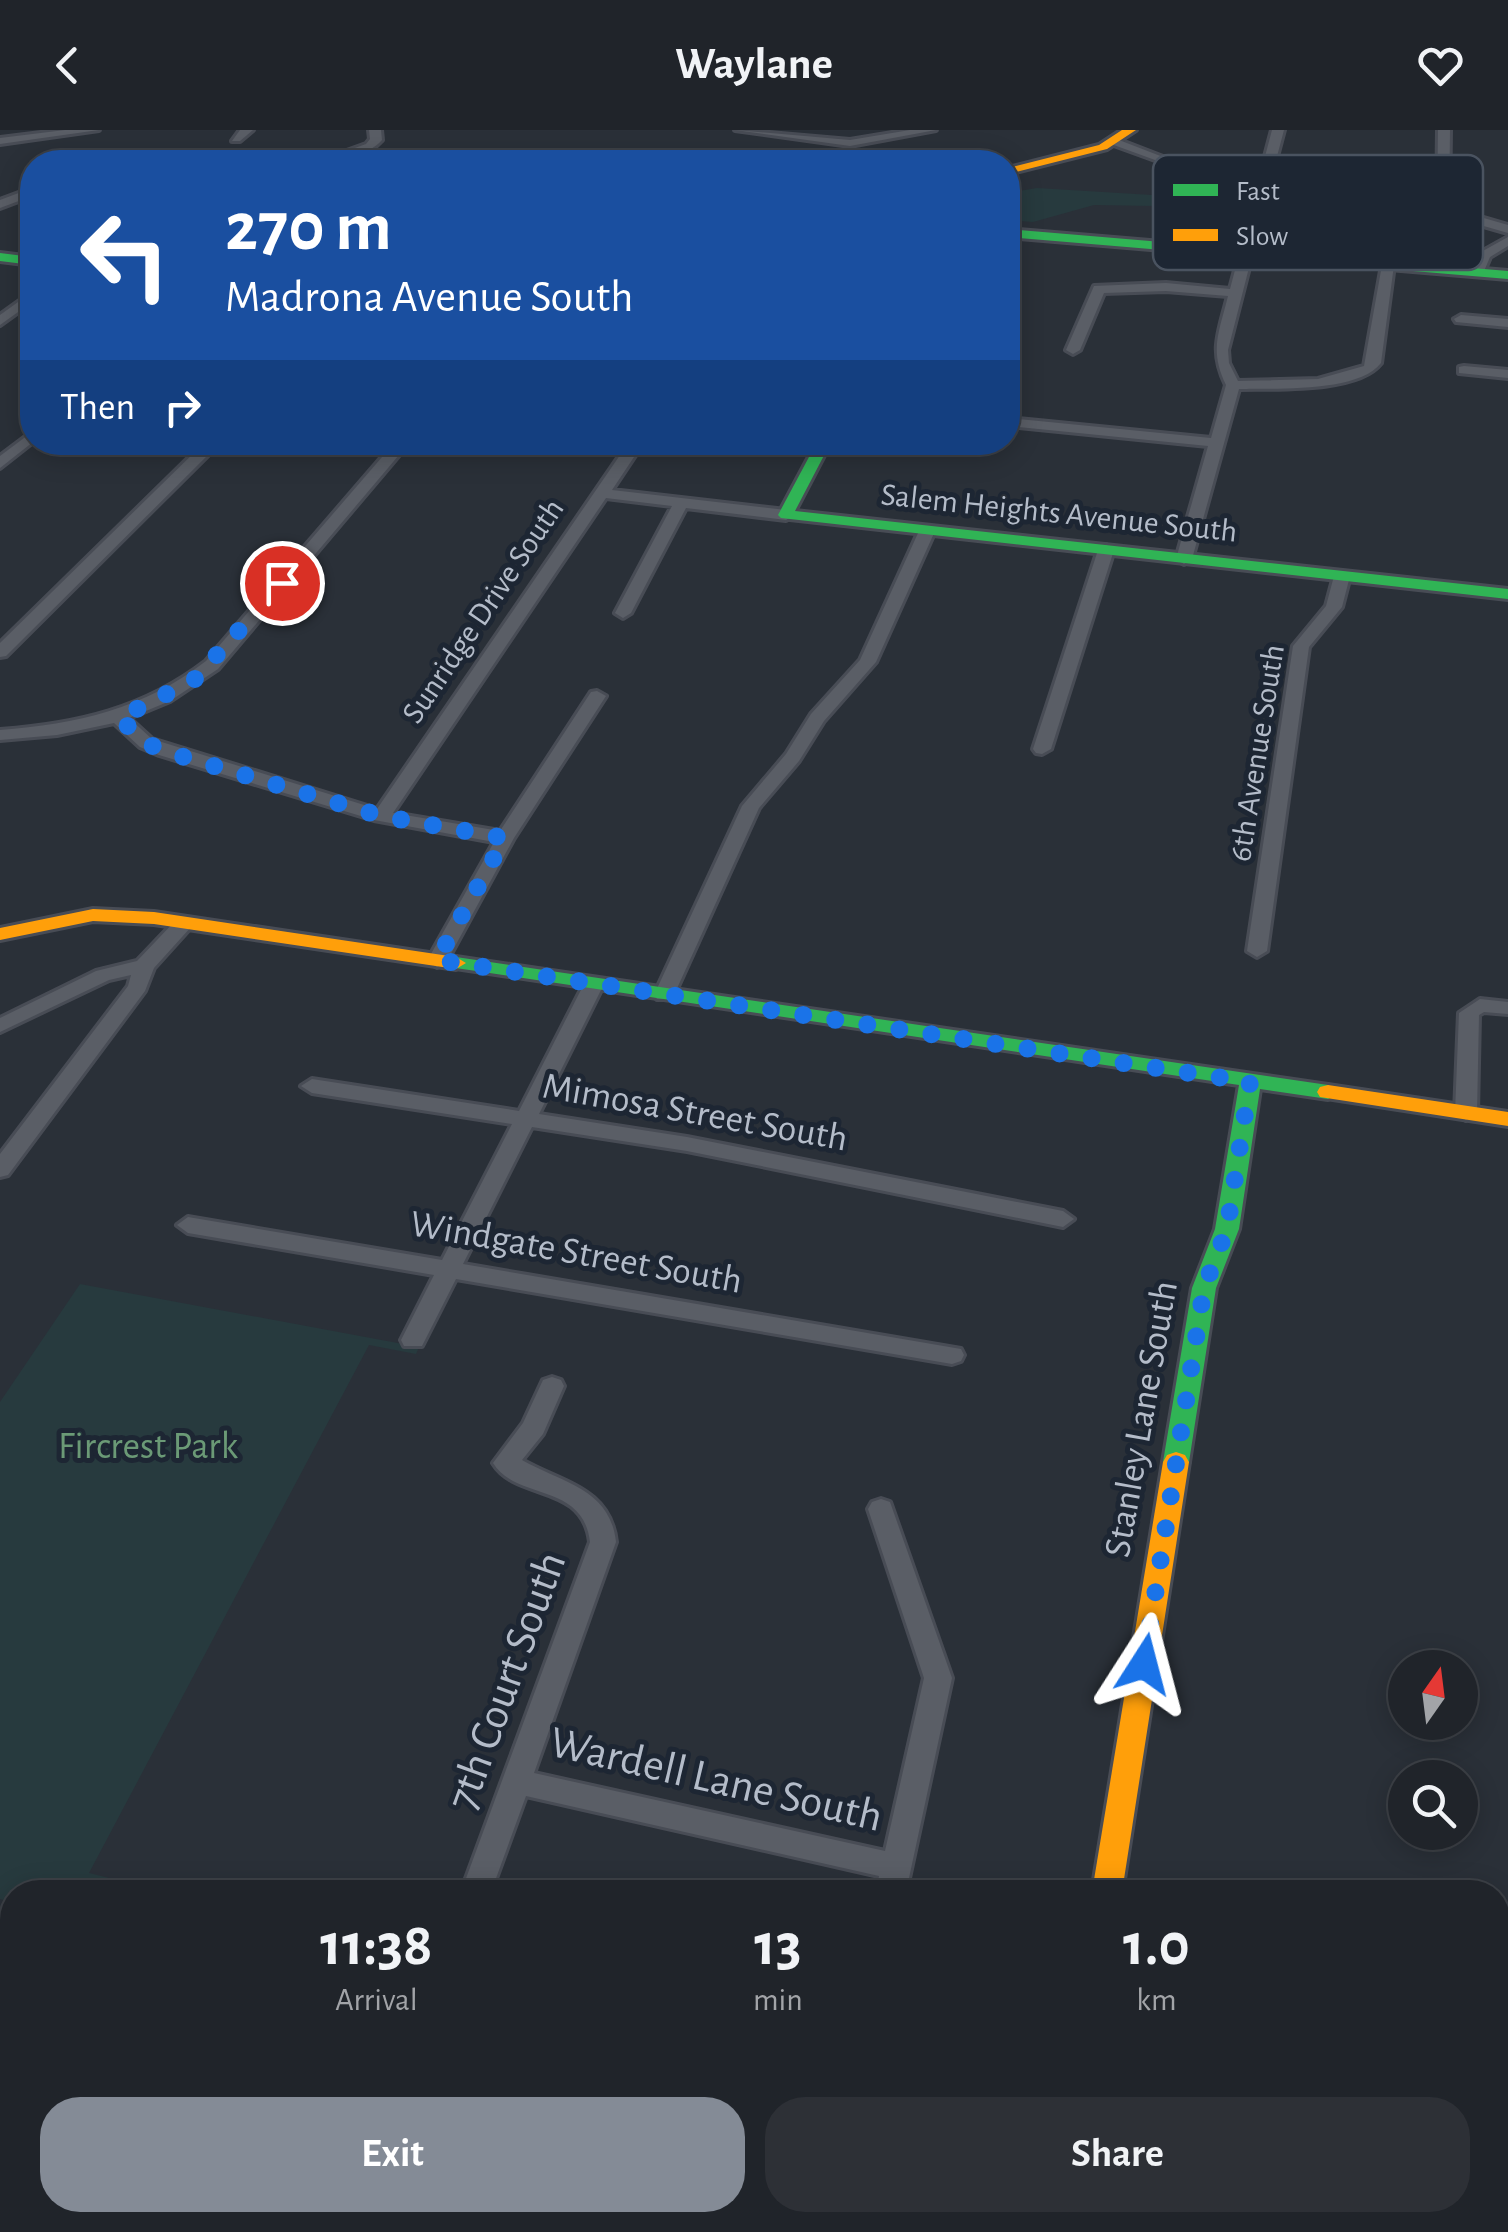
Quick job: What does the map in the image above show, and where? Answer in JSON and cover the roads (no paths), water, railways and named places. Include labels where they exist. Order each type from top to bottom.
[{"type":"street","points":[[0,142],[93,130]]},
{"type":"street","points":[[236,139],[247,130]]},
{"type":"street","points":[[364,150],[376,140],[376,130]]},
{"type":"street","points":[[741,130],[850,143],[930,130]]},
{"type":"street","points":[[1272,155],[1278,130]]},
{"type":"street","points":[[1443,155],[1444,130]]},
{"type":"street","points":[[1020,168],[1122,136],[1157,155]]},
{"type":"street","points":[[1483,222],[1508,229]]},
{"type":"street","points":[[1020,234],[1153,245]]},
{"type":"street","points":[[1483,260],[1508,241]]},
{"type":"street","points":[[1184,559],[1233,385],[1222,363],[1221,350],[1242,270]]},
{"type":"street","points":[[1233,385],[1318,383],[1369,368],[1374,363],[1387,270]]},
{"type":"street","points":[[1444,270],[1508,276]]},
{"type":"street","points":[[1073,350],[1099,289],[1166,287],[1236,294]]},
{"type":"street","points":[[0,321],[20,305]]},
{"type":"street","points":[[1462,318],[1508,323]]},
{"type":"street","points":[[1464,370],[1508,374]]},
{"type":"street","points":[[1020,423],[1217,443]]},
{"type":"street","points":[[0,464],[20,446]]},
{"type":"street","points":[[0,652],[201,455]]},
{"type":"street","points":[[0,735],[119,718],[180,691],[212,665],[392,455]]},
{"type":"street","name":"Sunridge Drive South","points":[[381,816],[628,455]]},
{"type":"street","points":[[786,515],[817,455]]},
{"type":"street","name":"Salem Heights Avenue South","points":[[602,493],[1508,594]]},
{"type":"street","points":[[623,612],[681,502]]},
{"type":"street","points":[[664,995],[751,806],[793,757],[817,718],[868,662],[927,531]]},
{"type":"street","points":[[1042,749],[1106,550]]},
{"type":"street","name":"6th Avenue South","points":[[1257,951],[1301,646],[1334,607],[1342,576]]},
{"type":"street","points":[[437,960],[505,838],[596,696]]},
{"type":"street","points":[[119,718],[146,743],[164,751],[381,816],[505,838]]},
{"type":"street","points":[[0,934],[92,915],[184,923],[1508,1120]]},
{"type":"street","points":[[0,1170],[138,988],[144,966],[184,923]]},
{"type":"street","points":[[0,1026],[103,975],[144,966]]},
{"type":"street","points":[[413,1340],[594,984]]},
{"type":"street","points":[[1466,1113],[1469,1013],[1480,1005],[1508,1008]]},
{"type":"street","name":"Stanley Lane South","points":[[1110,1880],[1204,1288],[1227,1229],[1250,1082]]},
{"type":"street","name":"Mimosa Street South","points":[[312,1086],[687,1144],[1063,1218]]},
{"type":"street","name":"Windgate Street South","points":[[188,1225],[952,1355]]},
{"type":"street","name":"7th Court South","points":[[480,1880],[603,1542],[602,1522],[585,1502],[506,1462],[534,1427],[552,1386]]},
{"type":"street","points":[[881,1509],[938,1678],[894,1880]]},
{"type":"street","name":"Wardell Lane South","points":[[516,1782],[894,1880]]},
{"type":"park label","name":"Fircrest Park","points":[[148,1447]]}]
